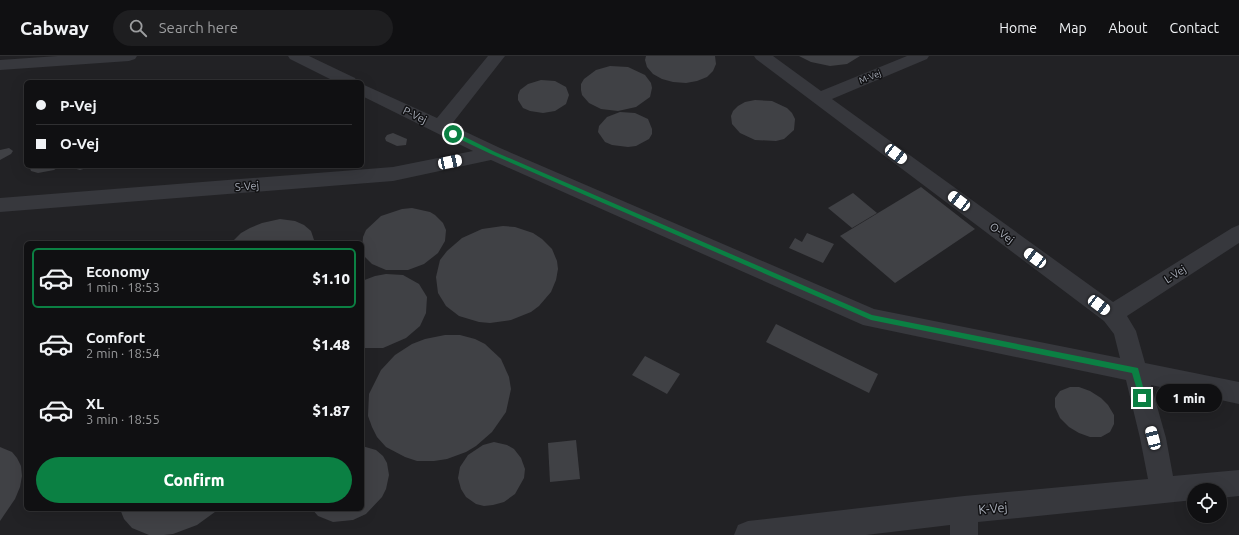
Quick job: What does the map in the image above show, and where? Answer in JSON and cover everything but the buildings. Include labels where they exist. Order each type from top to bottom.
[{"type":"lane","points":[[0,65],[129,56]]},
{"type":"lane","points":[[296,56],[345,80]]},
{"type":"lane","points":[[440,127],[497,56]]},
{"type":"lane","name":"O-Vej","points":[[762,56],[1112,314],[1125,331],[1153,438],[1163,491]]},
{"type":"lane","name":"M-Vej","points":[[819,98],[921,56]]},
{"type":"lane","name":"P-Vej","points":[[364,89],[493,153],[871,318],[1135,370],[1239,393]]},
{"type":"lane","name":"S-Vej","points":[[0,206],[393,174],[493,153]]},
{"type":"lane","name":"L-Vej","points":[[1112,314],[1239,233]]},
{"type":"lane","name":"K-Vej","points":[[748,535],[964,523],[1163,491],[1239,483]]},
{"type":"shaded area","points":[[0,56],[1239,56],[1239,535],[0,535]]},
{"type":"route","points":[[453,134],[493,153],[871,318],[1135,370],[1142,398]]}]
